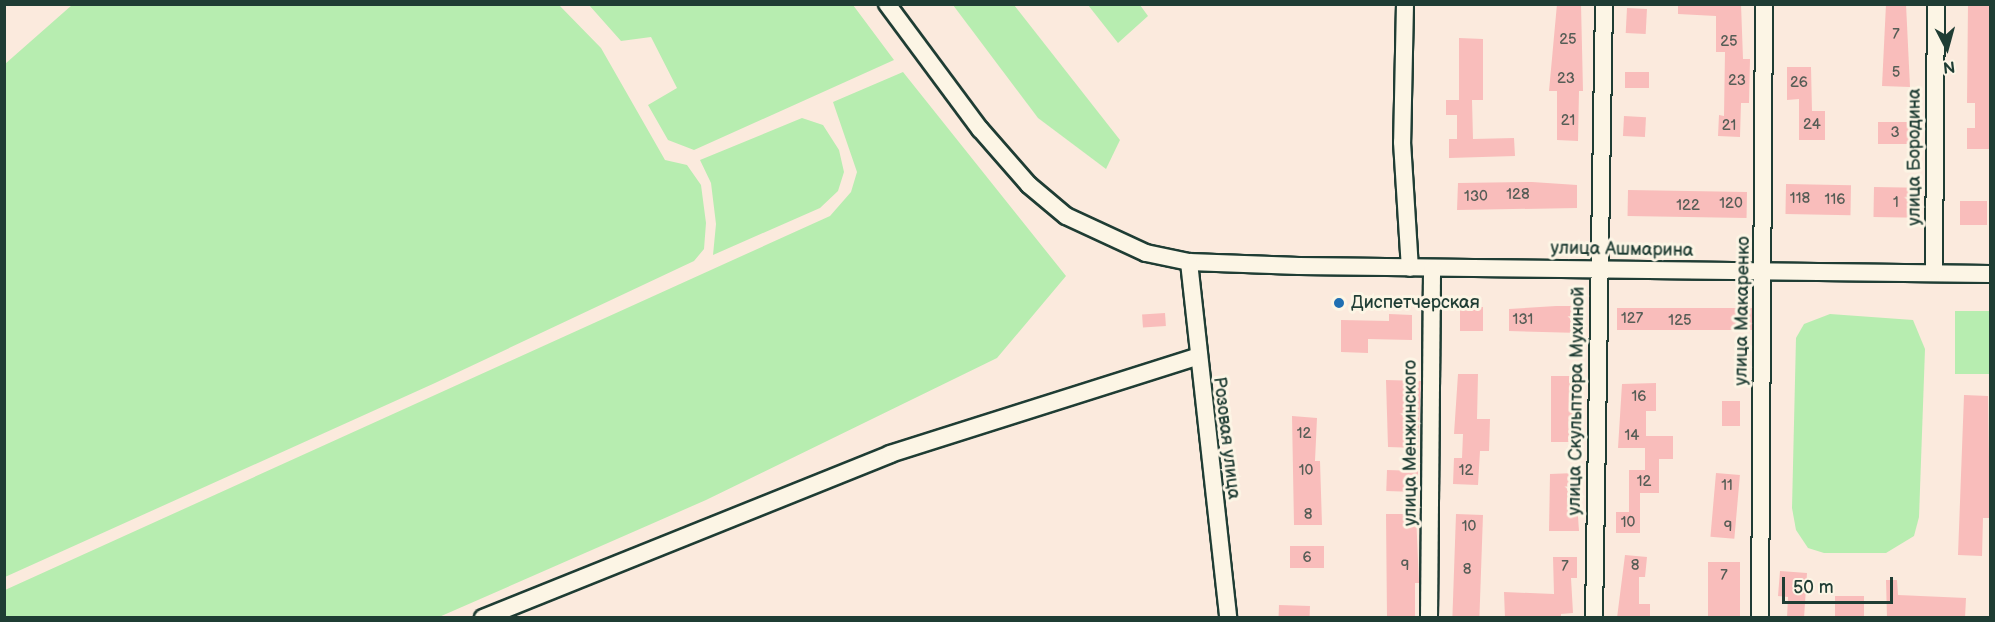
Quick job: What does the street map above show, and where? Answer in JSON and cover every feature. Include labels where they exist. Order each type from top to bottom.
[{"type":"street","name":"улица Ашмарина","points":[[887,4],[980,129],[1029,185],[1066,216],[1106,237],[1189,262],[1410,268],[1990,274]]},
{"type":"street","points":[[1405,4],[1402,141],[1410,268]]},
{"type":"street","name":"улица Скульптора Мухиной","points":[[1594,618],[1604,4]]},
{"type":"street","name":"улица Макаренко","points":[[1760,618],[1764,4]]},
{"type":"street","name":"улица Бородина","points":[[1934,273],[1936,4]]},
{"type":"street","name":"Розовая улица","points":[[1189,262],[1196,357],[1228,618]]},
{"type":"street","name":"улица Менжинского","points":[[1430,618],[1432,268]]},
{"type":"street","points":[[483,618],[890,454],[1196,357]]},
{"type":"green space","points":[[72,5],[559,5],[601,48],[665,160],[687,165],[701,185],[706,223],[704,249],[694,261],[435,383],[5,577],[5,64]]},
{"type":"green space","points":[[589,5],[853,5],[894,60],[694,150],[668,140],[648,105],[677,88],[651,37],[621,41]]},
{"type":"green space","points":[[953,5],[1014,5],[1120,140],[1106,169],[1038,118]]},
{"type":"green space","points":[[1088,5],[1140,5],[1148,16],[1118,43]]},
{"type":"green space","points":[[903,72],[1066,276],[997,358],[706,500],[439,617],[5,617],[5,590],[830,216],[851,192],[857,172],[833,102]]},
{"type":"green space","points":[[802,118],[823,125],[839,150],[844,172],[838,191],[820,208],[713,255],[716,224],[711,183],[700,160]]},
{"type":"green space","points":[[1955,311],[1990,311],[1990,374],[1955,374]]},
{"type":"green space","points":[[1830,314],[1913,320],[1925,349],[1919,517],[1914,536],[1886,553],[1824,553],[1808,548],[1796,530],[1792,508],[1796,338],[1804,324]]},
{"type":"building","points":[[1557,4],[1581,4],[1583,91],[1579,91],[1578,141],[1557,140],[1557,91],[1549,91]]},
{"type":"building","points":[[1678,4],[1741,4],[1743,59],[1750,59],[1749,103],[1741,103],[1740,137],[1718,136],[1719,115],[1724,116],[1725,52],[1716,52],[1716,16],[1678,14]]},
{"type":"building","points":[[1886,4],[1906,4],[1910,87],[1882,86]]},
{"type":"building","points":[[1968,4],[1990,4],[1990,149],[1967,149],[1967,128],[1975,128],[1975,103],[1967,103]]},
{"type":"building","points":[[1627,8],[1647,9],[1646,34],[1626,33]]},
{"type":"building","points":[[1459,38],[1483,39],[1483,100],[1472,100],[1473,139],[1514,138],[1515,156],[1449,158],[1449,139],[1457,139],[1457,115],[1446,115],[1446,100],[1459,100]]},
{"type":"building","points":[[1787,67],[1811,67],[1812,111],[1825,111],[1825,140],[1799,140],[1799,99],[1787,100]]},
{"type":"building","points":[[1625,72],[1649,72],[1649,88],[1625,88]]},
{"type":"building","points":[[1624,116],[1646,117],[1645,137],[1623,136]]},
{"type":"building","points":[[1878,122],[1913,122],[1913,144],[1878,144]]},
{"type":"building","points":[[1532,182],[1577,185],[1577,208],[1457,210],[1458,183]]},
{"type":"building","points":[[1786,184],[1851,185],[1850,215],[1785,214]]},
{"type":"building","points":[[1874,187],[1918,188],[1917,218],[1873,217]]},
{"type":"building","points":[[1628,190],[1747,192],[1747,218],[1628,216]]},
{"type":"building","points":[[1960,201],[1987,201],[1987,225],[1960,225]]},
{"type":"building","points":[[1580,306],[1580,333],[1509,331],[1509,309]]},
{"type":"building","points":[[1460,307],[1483,307],[1483,331],[1460,331]]},
{"type":"building","points":[[1617,308],[1752,308],[1752,330],[1617,330]]},
{"type":"building","points":[[1165,313],[1166,326],[1143,328],[1142,315]]},
{"type":"building","points":[[1389,314],[1412,315],[1412,340],[1368,339],[1368,353],[1341,352],[1341,320],[1389,321]]},
{"type":"building","points":[[1458,374],[1478,374],[1477,419],[1490,419],[1489,451],[1480,451],[1478,485],[1453,484],[1454,458],[1462,458],[1463,434],[1454,434]]},
{"type":"building","points":[[1551,376],[1579,376],[1579,403],[1573,403],[1573,442],[1551,442]]},
{"type":"building","points":[[1386,380],[1421,381],[1418,448],[1388,447]]},
{"type":"building","points":[[1656,383],[1656,411],[1646,411],[1646,436],[1673,436],[1673,459],[1659,459],[1659,493],[1640,493],[1640,533],[1616,533],[1616,512],[1629,512],[1629,470],[1645,470],[1645,448],[1618,448],[1622,384]]},
{"type":"building","points":[[1964,395],[1988,396],[1990,518],[1983,518],[1982,556],[1958,555]]},
{"type":"building","points":[[1722,401],[1740,401],[1740,426],[1722,426]]},
{"type":"building","points":[[1292,416],[1317,418],[1315,461],[1320,461],[1322,525],[1294,525]]},
{"type":"building","points":[[1387,470],[1418,471],[1417,492],[1386,491]]},
{"type":"building","points":[[1575,473],[1579,531],[1549,531],[1550,474]]},
{"type":"building","points":[[1716,473],[1740,475],[1734,539],[1710,537]]},
{"type":"building","points":[[1386,514],[1416,514],[1419,583],[1415,583],[1415,618],[1387,618]]},
{"type":"building","points":[[1456,514],[1483,515],[1479,618],[1452,618]]},
{"type":"building","points":[[1290,546],[1324,546],[1324,568],[1290,568]]},
{"type":"building","points":[[1625,555],[1647,557],[1645,577],[1639,577],[1639,604],[1650,604],[1650,618],[1617,618]]},
{"type":"building","points":[[1553,557],[1577,557],[1577,578],[1571,578],[1573,613],[1561,614],[1561,618],[1505,618],[1504,592],[1554,594]]},
{"type":"building","points":[[1708,562],[1740,562],[1740,618],[1708,618]]},
{"type":"building","points":[[1780,571],[1807,573],[1804,618],[1787,618],[1788,597],[1778,596]]},
{"type":"building","points":[[1886,580],[1897,580],[1898,595],[1966,598],[1965,618],[1887,618]]},
{"type":"building","points":[[1835,596],[1864,596],[1864,618],[1835,618]]},
{"type":"building","points":[[1279,605],[1310,606],[1310,618],[1279,618]]},
{"type":"place","name":"Диспетчерская","points":[[1339,303]]}]
